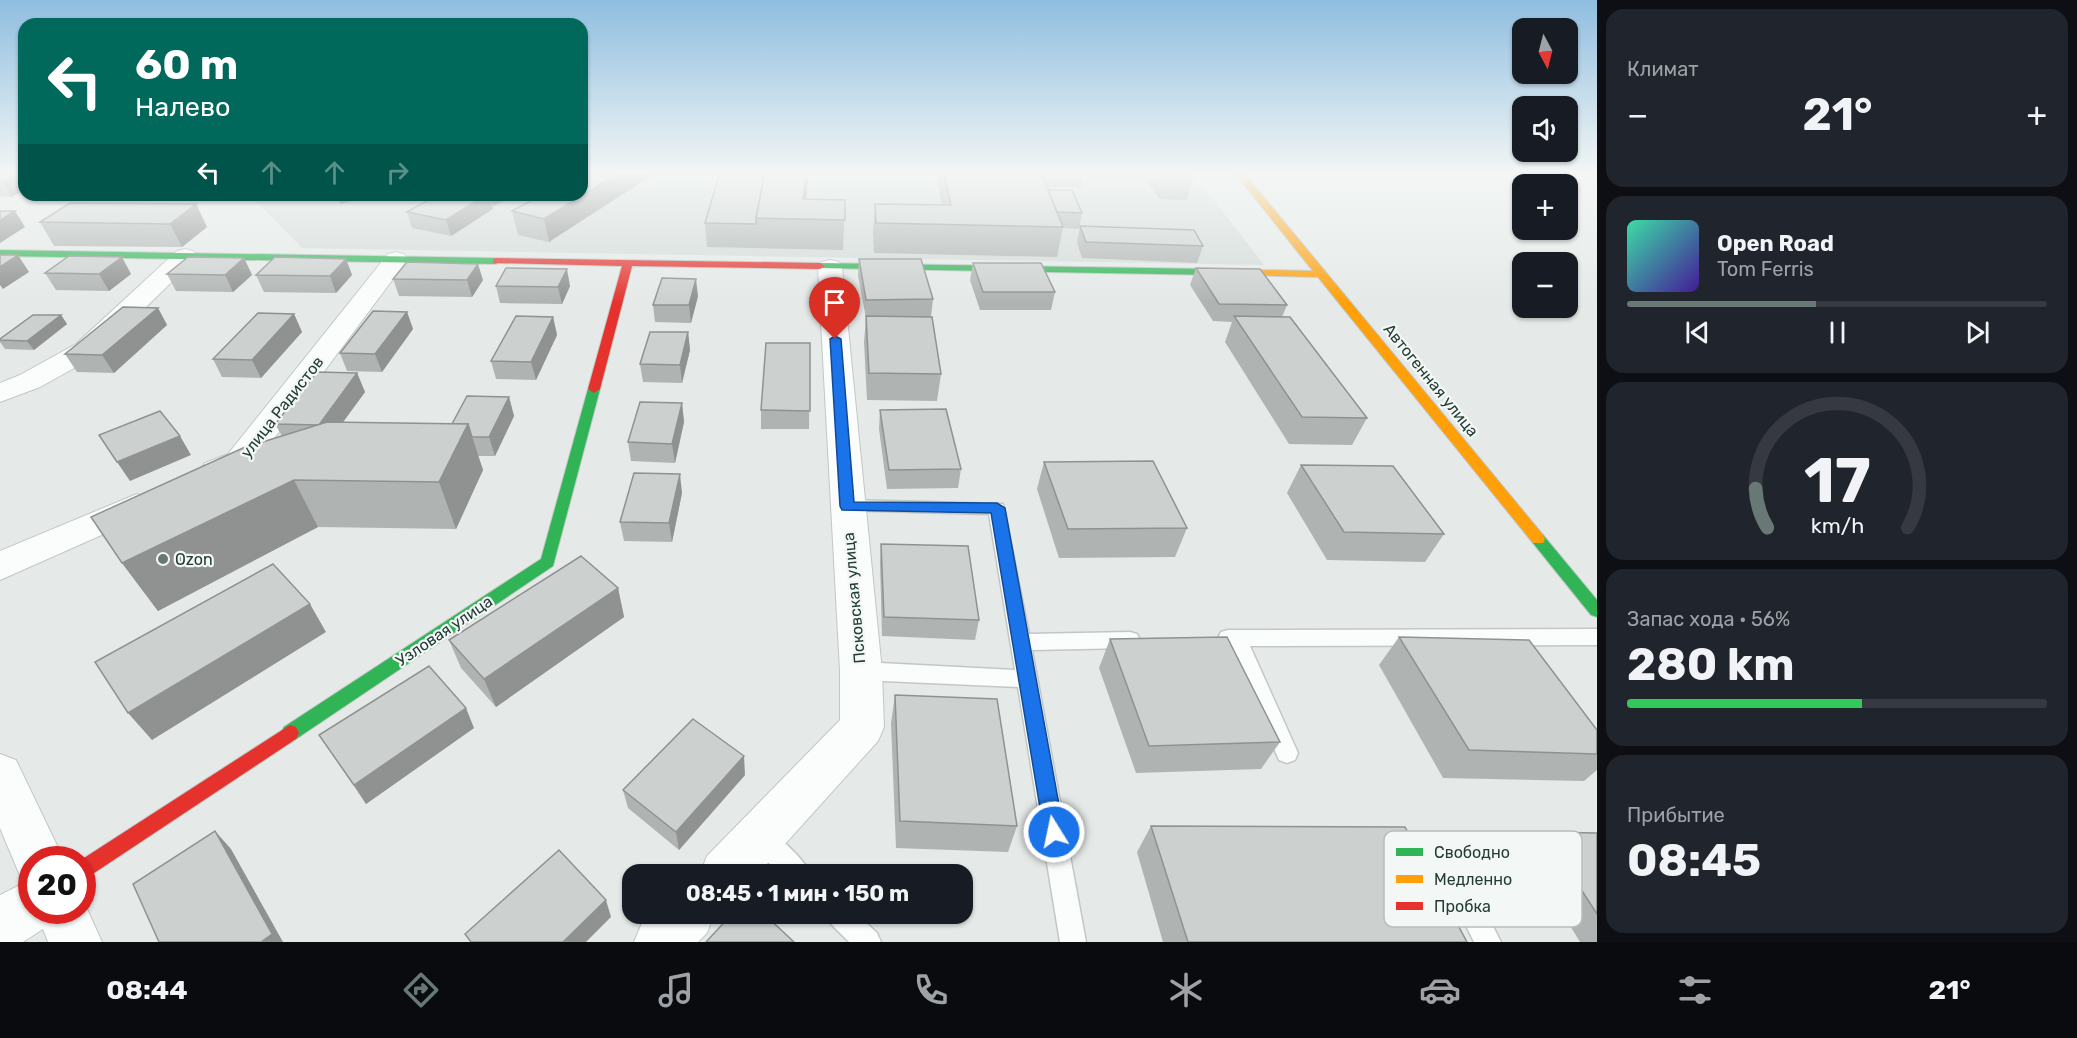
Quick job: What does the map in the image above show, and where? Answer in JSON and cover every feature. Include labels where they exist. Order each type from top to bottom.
[{"type":"street","name":"Автогенная улица","points":[[1274,216],[1597,610]]},
{"type":"street","points":[[0,253],[1321,274]]},
{"type":"street","points":[[0,393],[30,381],[86,350],[185,256]]},
{"type":"street","name":"улица Радистов","points":[[0,566],[240,461],[396,259]]},
{"type":"street","name":"Узловая улица","points":[[96,862],[548,562],[628,263]]},
{"type":"street","name":"Псковская улица","points":[[733,864],[862,727],[861,671],[830,267]]},
{"type":"street","points":[[0,775],[33,846]]},
{"type":"street","points":[[0,926],[18,914]]},
{"type":"street","points":[[68,924],[75,942]]},
{"type":"street","points":[[661,942],[678,924]]},
{"type":"lane","points":[[847,506],[997,508],[1073,942]]},
{"type":"lane","points":[[1212,639],[1597,637]]},
{"type":"lane","points":[[1236,638],[1287,753]]},
{"type":"lane","points":[[1021,642],[1152,640]]},
{"type":"lane","points":[[861,671],[1027,679]]},
{"type":"lane","points":[[759,837],[787,864]]},
{"type":"lane","points":[[849,924],[868,942]]},
{"type":"lane","points":[[1480,927],[1488,942]]},
{"type":"shaded area","points":[[271,216],[1226,216],[1264,265],[302,248]]},
{"type":"building","points":[[50,216],[180,216],[170,224],[40,222]]},
{"type":"building","points":[[426,216],[452,216],[446,220]]},
{"type":"building","points":[[532,216],[549,216],[544,219]]},
{"type":"building","points":[[707,216],[756,216],[756,224],[705,223]]},
{"type":"building","points":[[756,216],[845,216],[845,220],[756,218]]},
{"type":"building","points":[[876,216],[1059,216],[1063,227],[876,223]]},
{"type":"building","points":[[1080,226],[1194,230],[1203,246],[1086,242]]},
{"type":"building","points":[[0,255],[18,255],[0,267]]},
{"type":"building","points":[[69,256],[122,257],[99,274],[45,273]]},
{"type":"building","points":[[188,257],[244,258],[225,275],[167,274]]},
{"type":"building","points":[[275,257],[346,259],[330,276],[256,275]]},
{"type":"building","points":[[859,259],[921,259],[933,299],[866,300]]},
{"type":"building","points":[[407,262],[478,264],[467,280],[393,279]]},
{"type":"building","points":[[973,263],[1041,263],[1055,292],[983,292]]},
{"type":"building","points":[[506,268],[567,269],[558,287],[496,286]]},
{"type":"building","points":[[1196,268],[1260,269],[1287,305],[1219,304]]},
{"type":"building","points":[[662,278],[696,279],[689,305],[653,305]]},
{"type":"building","points":[[123,307],[158,308],[102,355],[65,354]]},
{"type":"building","points":[[373,311],[407,312],[375,354],[340,353]]},
{"type":"building","points":[[258,313],[294,314],[252,360],[213,359]]},
{"type":"building","points":[[33,315],[61,315],[27,341],[0,340],[0,339]]},
{"type":"building","points":[[516,316],[553,317],[531,362],[491,361]]},
{"type":"building","points":[[866,316],[932,317],[941,374],[869,373]]},
{"type":"building","points":[[1234,316],[1290,317],[1367,418],[1302,417]]},
{"type":"building","points":[[650,332],[688,332],[680,365],[640,364]]},
{"type":"building","points":[[766,343],[810,343],[810,411],[761,410]]},
{"type":"building","points":[[317,372],[357,373],[319,425],[275,424]]},
{"type":"building","points":[[467,396],[509,397],[489,437],[472,437],[468,424],[452,424]]},
{"type":"building","points":[[640,402],[682,403],[672,444],[628,442]]},
{"type":"building","points":[[946,409],[961,469],[889,470],[880,410]]},
{"type":"building","points":[[160,411],[180,436],[117,462],[99,435]]},
{"type":"building","points":[[327,422],[468,424],[439,482],[294,480],[122,563],[91,517],[243,448]]},
{"type":"building","points":[[1153,461],[1187,528],[1068,529],[1044,462]]},
{"type":"building","points":[[1301,465],[1393,466],[1444,534],[1344,532]]},
{"type":"building","points":[[634,473],[680,474],[669,523],[620,522]]},
{"type":"building","points":[[881,544],[968,546],[979,620],[884,617]]},
{"type":"building","points":[[581,556],[618,588],[484,679],[449,640]]},
{"type":"building","points":[[273,564],[310,604],[128,713],[95,662]]},
{"type":"building","points":[[1227,637],[1280,742],[1149,746],[1110,639]]},
{"type":"building","points":[[1399,637],[1529,640],[1597,730],[1597,754],[1469,750]]},
{"type":"building","points":[[429,666],[466,708],[354,785],[319,735]]},
{"type":"building","points":[[895,695],[997,699],[1017,826],[900,821]]},
{"type":"building","points":[[693,719],[744,756],[676,832],[623,790]]},
{"type":"building","points":[[1151,826],[1405,827],[1407,831],[1384,831],[1384,927],[1459,927],[1467,942],[1188,942]]},
{"type":"building","points":[[215,831],[272,934],[261,942],[159,942],[133,884]]},
{"type":"building","points":[[1582,833],[1597,833],[1597,914],[1582,891]]},
{"type":"building","points":[[559,850],[606,900],[563,942],[471,942],[465,934]]},
{"type":"building","points":[[723,924],[775,924],[794,942],[706,942]]},
{"type":"traffic: fast","points":[[0,253],[496,261]]},
{"type":"traffic: fast","points":[[820,266],[1215,272]]},
{"type":"traffic: fast","points":[[290,733],[548,562],[594,389]]},
{"type":"traffic: fast","points":[[1538,539],[1597,611]]},
{"type":"traffic: slow","points":[[1274,216],[1538,539]]},
{"type":"traffic: slow","points":[[1215,272],[1321,274]]},
{"type":"traffic: jam","points":[[496,261],[820,266]]},
{"type":"traffic: jam","points":[[594,389],[628,263]]},
{"type":"traffic: jam","points":[[96,862],[290,733]]},
{"type":"place","name":"Ozon","points":[[163,559]]},
{"type":"route","points":[[835,339],[847,506],[997,508],[1054,832]]}]
